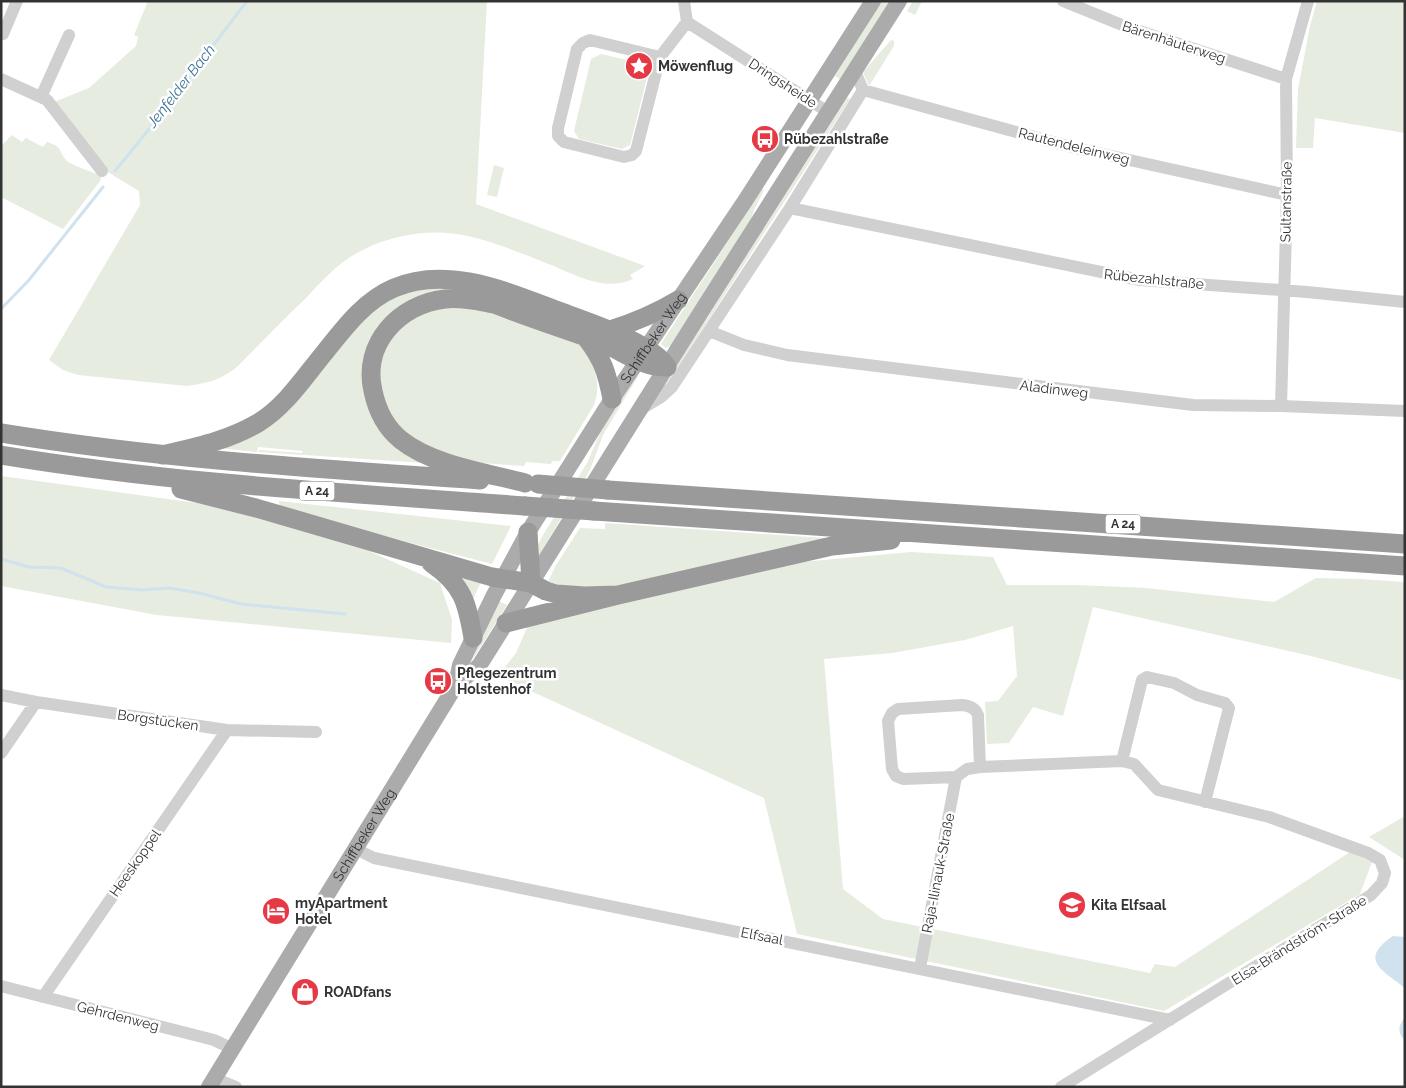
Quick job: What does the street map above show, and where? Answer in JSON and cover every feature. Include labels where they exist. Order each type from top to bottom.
[{"type":"highway","points":[[162,455],[218,442],[259,422],[287,399],[335,339],[359,313],[393,288],[415,281],[455,279],[495,288],[610,330],[654,366],[667,366]]},
{"type":"highway","points":[[532,484],[448,463],[420,452],[401,440],[381,416],[371,386],[371,368],[377,346],[389,327],[406,312],[430,302],[452,299],[476,300],[494,304],[587,338],[642,355]]},
{"type":"highway","points":[[610,330],[648,317],[678,300]]},
{"type":"highway","points":[[587,338],[598,353],[606,371],[612,399]]},
{"type":"highway","name":"A 24","points":[[1,433],[162,455],[325,470],[1405,544]]},
{"type":"highway","name":"A 24","points":[[1,454],[217,483],[594,511],[1405,566]]},
{"type":"highway","points":[[110,470],[256,508],[502,580],[531,583],[556,594],[585,596],[618,595]]},
{"type":"highway","points":[[528,532],[531,583]]},
{"type":"highway","points":[[506,623],[618,595],[832,546],[940,534]]},
{"type":"highway","points":[[417,556],[443,572],[461,592],[468,608],[473,638]]},
{"type":"main road","name":"Schiffbeker Weg","points":[[456,685],[460,665],[528,532],[612,399],[872,1]]},
{"type":"main road","name":"Schiffbeker Weg","points":[[212,1082],[456,685],[479,666],[899,1]]},
{"type":"street","points":[[2,35],[17,1]]},
{"type":"street","points":[[660,57],[590,40],[583,43],[577,49],[558,128],[558,136],[564,142],[624,157],[632,155],[636,150],[660,57],[687,22],[684,1]]},
{"type":"street","name":"Bärenhäuterweg","points":[[1063,1],[1127,27],[1286,79]]},
{"type":"street","name":"Sultanstraße","points":[[1280,406],[1287,195],[1286,79],[1308,1]]},
{"type":"street","name":"Dringsheide","points":[[687,22],[828,112]]},
{"type":"street","points":[[41,97],[69,35]]},
{"type":"street","points":[[855,71],[863,90]]},
{"type":"street","points":[[1,80],[41,97],[52,107],[102,171]]},
{"type":"street","name":"Rautendeleinweg","points":[[863,90],[1071,147],[1287,195]]},
{"type":"street","name":"Schiffbeker Weg","points":[[639,410],[661,397],[672,386],[790,208],[863,90]]},
{"type":"street","name":"Rübezahlstraße","points":[[790,208],[1140,280],[1284,290],[1405,302]]},
{"type":"street","name":"Aladinweg","points":[[709,331],[744,345],[787,355],[1193,405],[1405,411]]},
{"type":"street","points":[[980,768],[978,715],[976,710],[970,706],[898,709],[892,713],[888,721],[892,768],[896,776],[903,780],[956,777],[967,770],[980,768],[1122,761],[1134,764],[1158,790],[1206,802],[1229,708],[1225,703],[1197,696],[1174,683],[1147,677],[1142,680],[1122,761]]},
{"type":"street","name":"Borgstücken","points":[[1,695],[36,702],[227,730],[316,732]]},
{"type":"street","points":[[1,753],[36,702]]},
{"type":"street","name":"Heeskoppel","points":[[43,997],[227,730]]},
{"type":"street","name":"Raja-Ilinauk-Straße","points":[[920,968],[956,777]]},
{"type":"street","name":"Elsa-Brändström-Straße","points":[[1061,1087],[1372,895],[1382,883],[1386,873],[1380,860],[1368,853],[1269,817],[1206,802]]},
{"type":"street","name":"Elfsaal","points":[[356,849],[374,858],[1170,1020]]},
{"type":"street","name":"Gehrdenweg","points":[[1,986],[214,1040],[232,1049]]},
{"type":"street","points":[[212,1082],[236,1087]]},
{"type":"shaded area","points":[[148,1],[487,1],[476,204],[645,266],[630,275],[633,279],[622,283],[599,283],[485,240],[448,233],[404,236],[373,245],[339,265],[238,366],[226,375],[214,380],[187,386],[78,375],[63,370],[49,360],[140,205],[139,191],[106,171],[54,102],[89,88],[136,46],[138,37],[134,35]]},
{"type":"shaded area","points":[[881,1],[891,1],[841,80],[835,76]]},
{"type":"shaded area","points":[[913,1],[922,1],[915,15],[907,11]]},
{"type":"shaded area","points":[[1317,1],[1405,1],[1405,133],[1315,118],[1313,148],[1296,148],[1298,89],[1310,26]]},
{"type":"shaded area","points":[[891,40],[894,41],[894,46],[869,86],[863,72]]},
{"type":"shaded area","points":[[601,54],[644,64],[648,74],[630,145],[622,149],[579,139],[574,131],[591,59]]},
{"type":"shaded area","points":[[847,98],[850,99],[665,388],[663,387]]},
{"type":"shaded area","points":[[12,135],[22,142],[26,138],[43,147],[47,142],[52,144],[58,148],[67,161],[102,176],[63,229],[1,197],[1,146]]},
{"type":"shaded area","points":[[494,165],[504,168],[497,197],[487,195]]},
{"type":"shaded area","points":[[762,189],[764,190],[754,210],[750,224],[675,344],[666,348],[661,344]]},
{"type":"shaded area","points":[[440,284],[502,302],[412,304],[366,382],[425,463],[259,452],[259,450],[302,453],[303,451],[258,447],[257,452],[220,448],[358,323],[392,296]]},
{"type":"shaded area","points":[[450,307],[484,311],[535,327],[584,346],[596,375],[596,396],[594,405],[560,461],[552,461],[551,464],[526,462],[524,466],[482,463],[459,458],[430,448],[402,430],[390,417],[378,382],[384,347],[402,325],[432,309]]},
{"type":"shaded area","points":[[641,371],[603,435],[590,470],[538,557],[537,547],[543,535],[587,463],[600,433]]},
{"type":"shaded area","points":[[1,476],[211,505],[369,551],[440,583],[452,620],[451,643],[157,615],[1,586]]},
{"type":"shaded area","points":[[279,501],[511,526],[492,564],[280,509]]},
{"type":"shaded area","points":[[605,523],[838,539],[632,586],[567,589],[548,582],[556,565],[580,528],[605,529]]},
{"type":"shaded area","points":[[911,552],[993,557],[1007,585],[1077,585],[1146,588],[1274,602],[1316,578],[1405,582],[1405,681],[1311,656],[1093,607],[1063,716],[1033,707],[1009,743],[987,744],[985,702],[998,701],[1017,676],[1013,626],[965,640],[892,653],[824,659],[843,889],[883,919],[1150,973],[1155,964],[1175,967],[1350,852],[1372,862],[1360,894],[1164,1011],[797,934],[764,798],[498,676],[516,653],[529,623],[791,563]]},
{"type":"shaded area","points":[[458,574],[482,580],[473,599]]},
{"type":"shaded area","points":[[498,601],[507,605],[471,662],[470,661]]},
{"type":"shaded area","points":[[1405,816],[1405,860],[1369,837]]},
{"type":"water","points":[[1393,936],[1405,937],[1405,988],[1382,970],[1375,959],[1382,944]]},
{"type":"water","points":[[1405,1017],[1405,1041],[1399,1029]]},
{"type":"waterway","name":"Jenfelder Bach","points":[[115,171],[159,117],[247,1]]},
{"type":"waterway","name":"Jenfelder Bach","points":[[1,309],[29,280],[103,187]]},
{"type":"waterway","points":[[1,559],[29,567],[61,568],[106,587],[142,590],[169,588],[199,593],[241,604],[345,614]]},
{"type":"place","name":"Möwenflug","points":[[639,66]]},
{"type":"place","name":"Rübezahlstraße","points":[[765,139]]},
{"type":"place","name":"Pflegezentrum Holstenhof","points":[[438,681]]},
{"type":"place","name":"Kita Elfsaal","points":[[1072,905]]},
{"type":"place","name":"myApartment Hotel","points":[[276,911]]},
{"type":"place","name":"ROADfans","points":[[305,992]]}]
